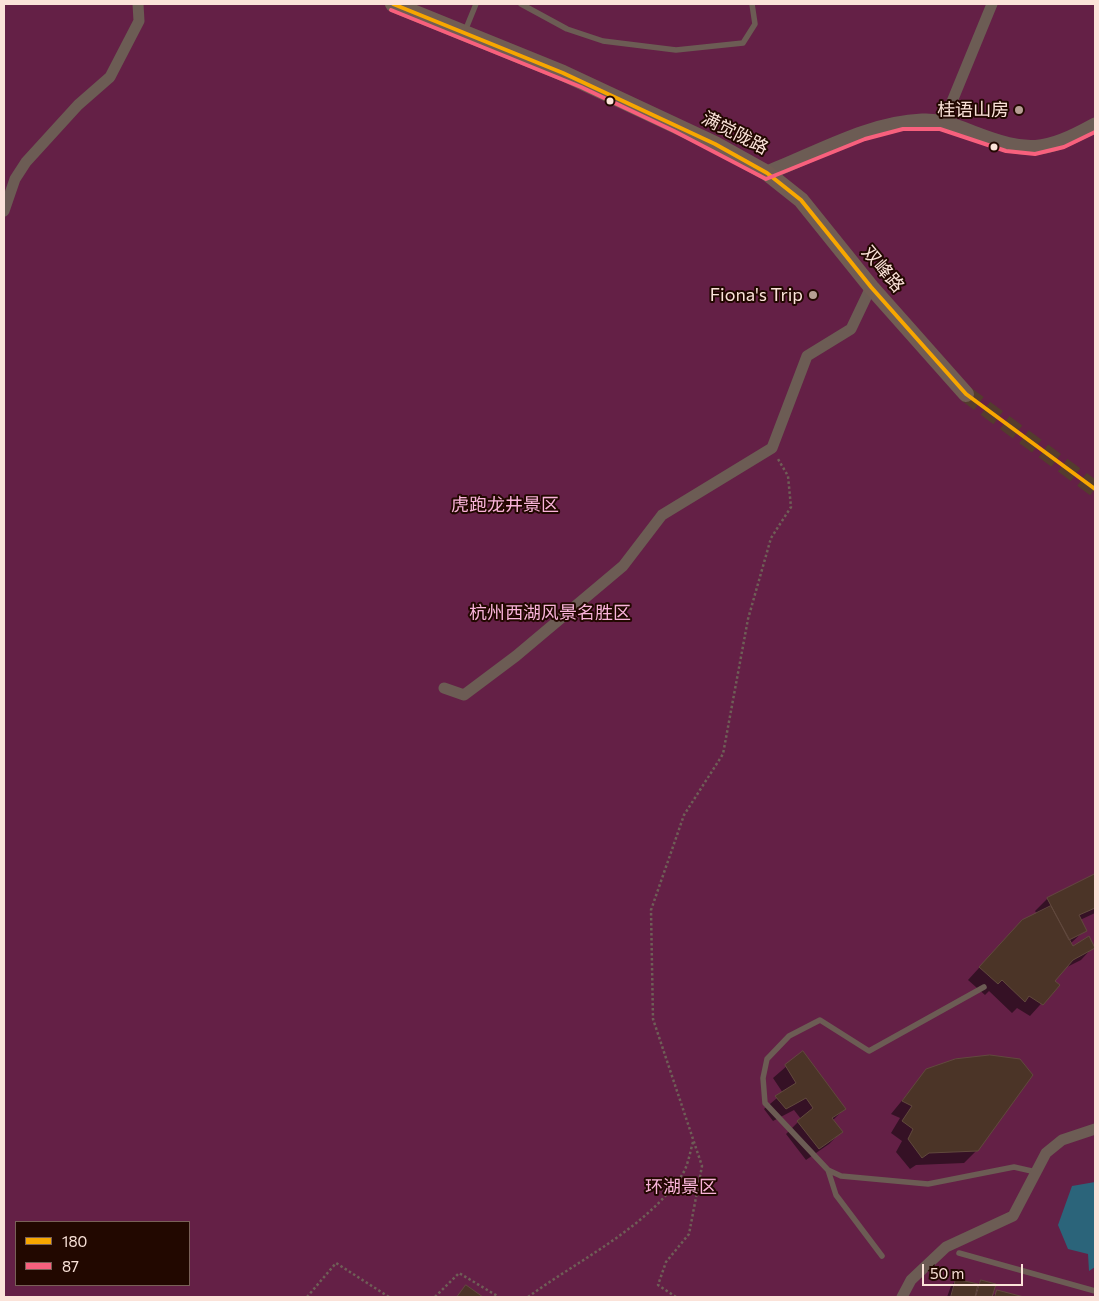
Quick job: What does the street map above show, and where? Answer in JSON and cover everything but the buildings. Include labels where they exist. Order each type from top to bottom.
[{"type":"main road","name":"满觉陇路","points":[[393,4],[454,27],[464,33],[563,73],[715,144],[767,173]]},
{"type":"main road","name":"双峰路","points":[[767,173],[801,200],[871,287],[966,394]]},
{"type":"street","points":[[4,211],[15,179],[26,162],[78,106],[110,77],[139,22],[138,4]]},
{"type":"street","points":[[944,121],[992,4]]},
{"type":"street","name":"满觉陇路","points":[[767,173],[878,127],[921,121],[944,121],[1015,148],[1052,145],[1095,124]]},
{"type":"street","points":[[444,688],[464,695],[516,656],[623,566],[662,515],[772,448],[807,356],[851,329],[871,287]]},
{"type":"street","points":[[902,1297],[911,1280],[946,1247],[1013,1216],[1046,1153],[1062,1140],[1095,1129]]},
{"type":"lane","points":[[464,33],[476,4]]},
{"type":"lane","points":[[521,4],[567,29],[603,41],[676,50],[743,43],[755,24],[752,4]]},
{"type":"lane","points":[[984,986],[869,1051],[820,1020],[789,1036],[767,1059],[763,1078],[764,1103],[828,1170],[841,1176],[928,1184],[1014,1167],[1036,1172]]},
{"type":"lane","points":[[828,1170],[836,1195],[882,1256]]},
{"type":"lane","points":[[960,1253],[1093,1290],[1088,1297]]},
{"type":"path","points":[[676,1297],[658,1285],[666,1262],[689,1234],[702,1166],[653,1019],[651,910],[684,815],[723,754],[748,619],[770,538],[791,507],[788,476],[772,448]]},
{"type":"path","points":[[528,1297],[613,1240],[662,1199],[683,1173],[693,1140]]},
{"type":"path","points":[[307,1297],[336,1262],[389,1297]]},
{"type":"path","points":[[436,1297],[459,1273],[499,1297]]},
{"type":"green space","name":"虎跑龙井景区","points":[[4,4],[1095,4],[1095,1297],[4,1297]]},
{"type":"water","points":[[1095,1182],[1095,1267],[1089,1271],[1088,1254],[1068,1249],[1058,1225],[1072,1186]]},
{"type":"tunnel","points":[[966,394],[1095,489]]},
{"type":"transit line","name":"180","points":[[393,4],[563,73],[715,144],[767,173],[801,200],[871,287],[966,394],[1095,489]]},
{"type":"transit line","name":"87","points":[[391,10],[581,87],[674,131],[766,179],[865,139],[903,129],[940,129],[1006,151],[1035,154],[1064,147],[1095,132]]},
{"type":"place","name":"桂语山房","points":[[1019,110]]},
{"type":"place","name":"Fiona's Trip","points":[[813,295]]},
{"type":"park label","name":"杭州西湖风景名胜区","points":[[550,613]]},
{"type":"park label","name":"环湖景区","points":[[681,1187]]}]
